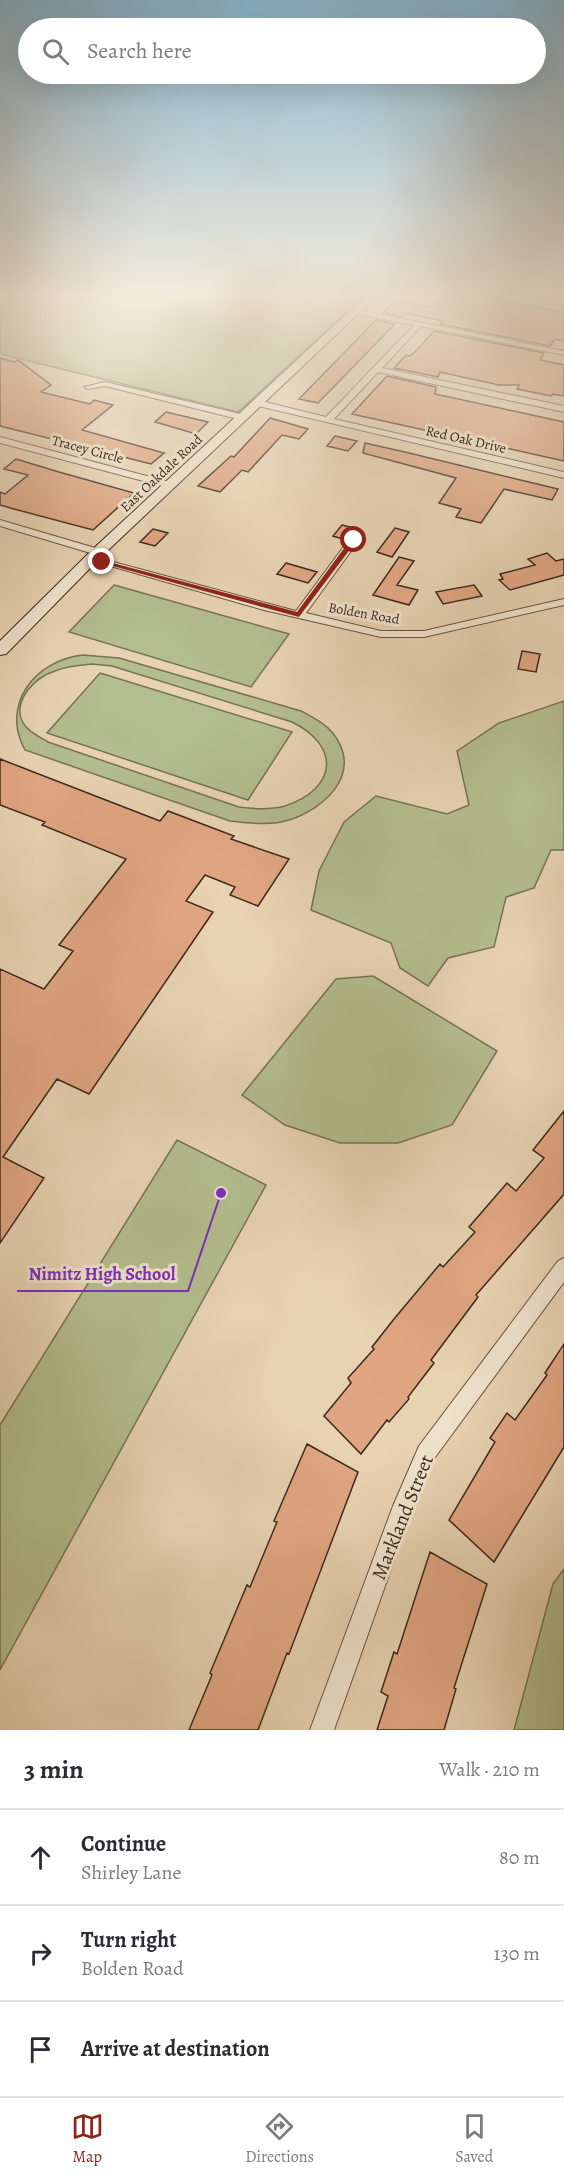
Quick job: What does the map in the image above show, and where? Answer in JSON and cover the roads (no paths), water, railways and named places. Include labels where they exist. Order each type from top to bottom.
[{"type":"street","name":"East Oakdale Road","points":[[0,650],[94,556],[285,377]]},
{"type":"street","points":[[328,420],[370,377]]},
{"type":"street","points":[[413,377],[564,409]]},
{"type":"street","points":[[88,387],[105,384],[242,417]]},
{"type":"street","name":"Red Oak Drive","points":[[257,403],[564,475]]},
{"type":"street","name":"Tracey Circle","points":[[0,440],[170,485]]},
{"type":"street","name":"Bolden Road","points":[[0,524],[94,556],[299,615],[381,634],[424,634],[564,602]]},
{"type":"street","points":[[299,615],[354,540]]},
{"type":"street","name":"Markland Street","points":[[322,1730],[403,1506],[426,1453],[564,1266]]},
{"type":"place","name":"Nimitz High School","points":[[221,1193]]}]
